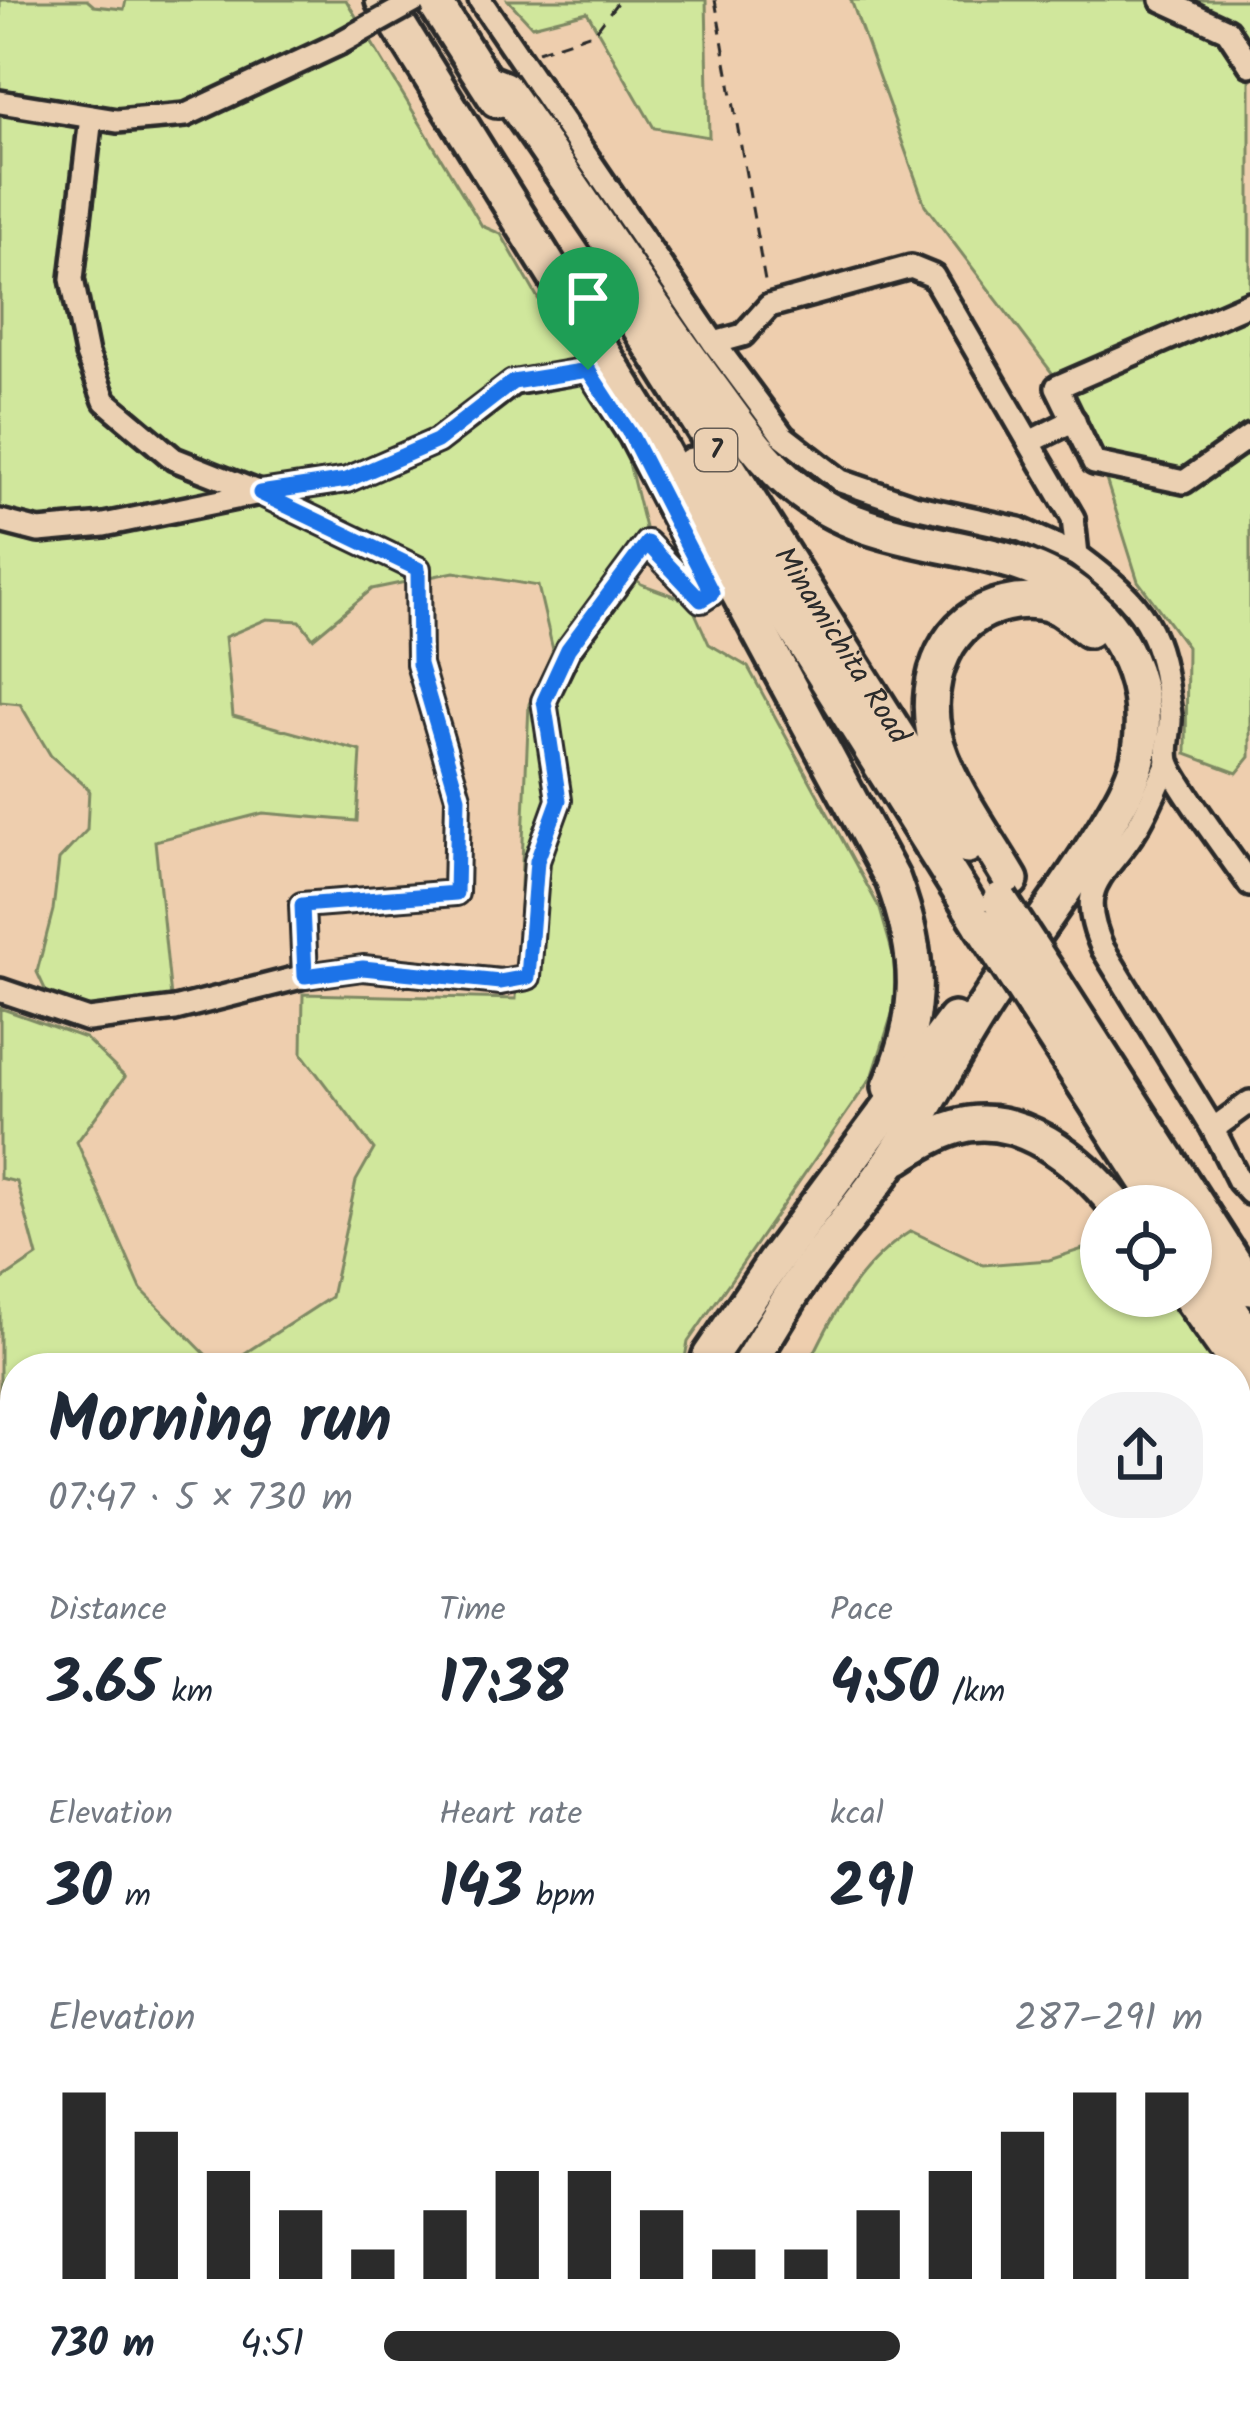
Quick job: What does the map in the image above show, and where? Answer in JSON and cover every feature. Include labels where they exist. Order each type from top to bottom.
[{"type":"highway","points":[[383,0],[649,427],[893,880],[916,958],[915,1002],[906,1048],[869,1132]]},
{"type":"highway","name":"Minamichita Road","points":[[397,0],[998,902]]},
{"type":"highway","name":"Minamichita Road","points":[[434,0],[1049,983],[1250,1288]]},
{"type":"highway","points":[[486,82],[504,89],[574,186],[645,299],[754,448],[790,483],[856,525],[1006,561],[1053,578],[1091,606],[1131,659],[1142,713],[1137,767],[1091,850],[988,1001],[891,1162],[803,1278],[756,1353]]},
{"type":"highway","points":[[712,1353],[1063,865],[1113,780],[1123,702],[1111,663],[1090,631],[1056,607],[1022,600],[974,614],[957,630],[933,676],[931,701],[941,757],[998,902]]},
{"type":"highway","name":"Minamichita Road","points":[[1049,983],[1152,1185]]},
{"type":"highway","points":[[891,1162],[926,1139],[960,1125],[1001,1125],[1034,1136],[1072,1159],[1097,1185]]},
{"type":"highway","points":[[1212,1281],[1250,1340]]},
{"type":"highway","points":[[1204,1317],[1229,1353]]},
{"type":"street","points":[[0,102],[117,121],[186,115],[338,44],[416,0]]},
{"type":"street","points":[[480,0],[783,436],[841,481],[914,506],[1019,530],[1077,554],[1118,585],[1147,617],[1161,652],[1170,722],[1168,764],[1138,825],[1090,897],[1089,919],[1102,949],[1213,1129],[1239,1181],[1250,1192]]},
{"type":"street","points":[[1162,0],[1227,30],[1250,65]]},
{"type":"street","points":[[91,117],[73,279],[87,354],[105,401],[174,459],[260,493],[418,569],[419,664],[458,797],[456,893],[302,905],[305,976]]},
{"type":"street","points":[[714,343],[743,335],[769,306],[911,267],[933,276],[1072,518],[1077,554]]},
{"type":"street","points":[[1250,303],[1057,387],[1094,463],[1184,482],[1250,436]]},
{"type":"street","points":[[0,521],[39,531],[104,525],[347,480],[437,441],[513,382],[588,370],[632,437],[712,593],[701,600],[647,543],[568,649],[544,701],[559,800],[537,861],[528,977],[500,982],[363,968],[305,976],[175,1010],[88,1021],[0,990]]},
{"type":"street","points":[[1030,442],[1074,420]]},
{"type":"street","points":[[1168,764],[1250,885]]},
{"type":"street","points":[[1213,1129],[1250,1102]]},
{"type":"path","points":[[520,58],[595,32],[620,0]]},
{"type":"path","points":[[715,0],[769,306]]},
{"type":"green space","points":[[0,0],[87,0],[94,6],[124,9],[126,0],[346,0],[482,226],[501,234],[626,451],[645,528],[618,564],[641,584],[690,602],[709,644],[748,667],[880,909],[896,965],[893,1011],[873,1075],[688,1342],[686,1353],[245,1353],[331,1297],[356,1181],[374,1149],[302,1054],[303,994],[516,999],[529,704],[553,650],[538,586],[454,572],[372,589],[313,638],[300,621],[267,619],[225,637],[233,716],[361,751],[357,821],[263,813],[155,841],[171,998],[94,1009],[51,1002],[37,972],[53,910],[59,860],[87,830],[89,789],[51,756],[20,704],[0,702]]},
{"type":"green space","points":[[508,0],[706,0],[709,137],[654,128],[587,12],[532,26]]},
{"type":"green space","points":[[851,0],[1250,0],[1250,757],[1237,773],[1186,754],[1187,647],[1138,581],[1087,419],[925,205]]},
{"type":"green space","points":[[0,1008],[85,1038],[125,1077],[77,1142],[141,1289],[204,1353],[0,1353],[0,1281],[37,1256],[17,1182],[0,1178]]},
{"type":"green space","points":[[911,1231],[983,1265],[1049,1260],[1080,1250],[1080,1317],[1186,1317],[1209,1353],[815,1353],[852,1288],[878,1257]]},
{"type":"route","points":[[588,370],[632,437],[712,593],[701,600],[647,543],[568,649],[544,701],[559,800],[537,861],[528,977],[500,982],[363,968],[305,976],[302,905],[456,893],[458,797],[419,664],[418,569],[260,493],[347,480],[437,441],[513,382],[588,370]]}]
